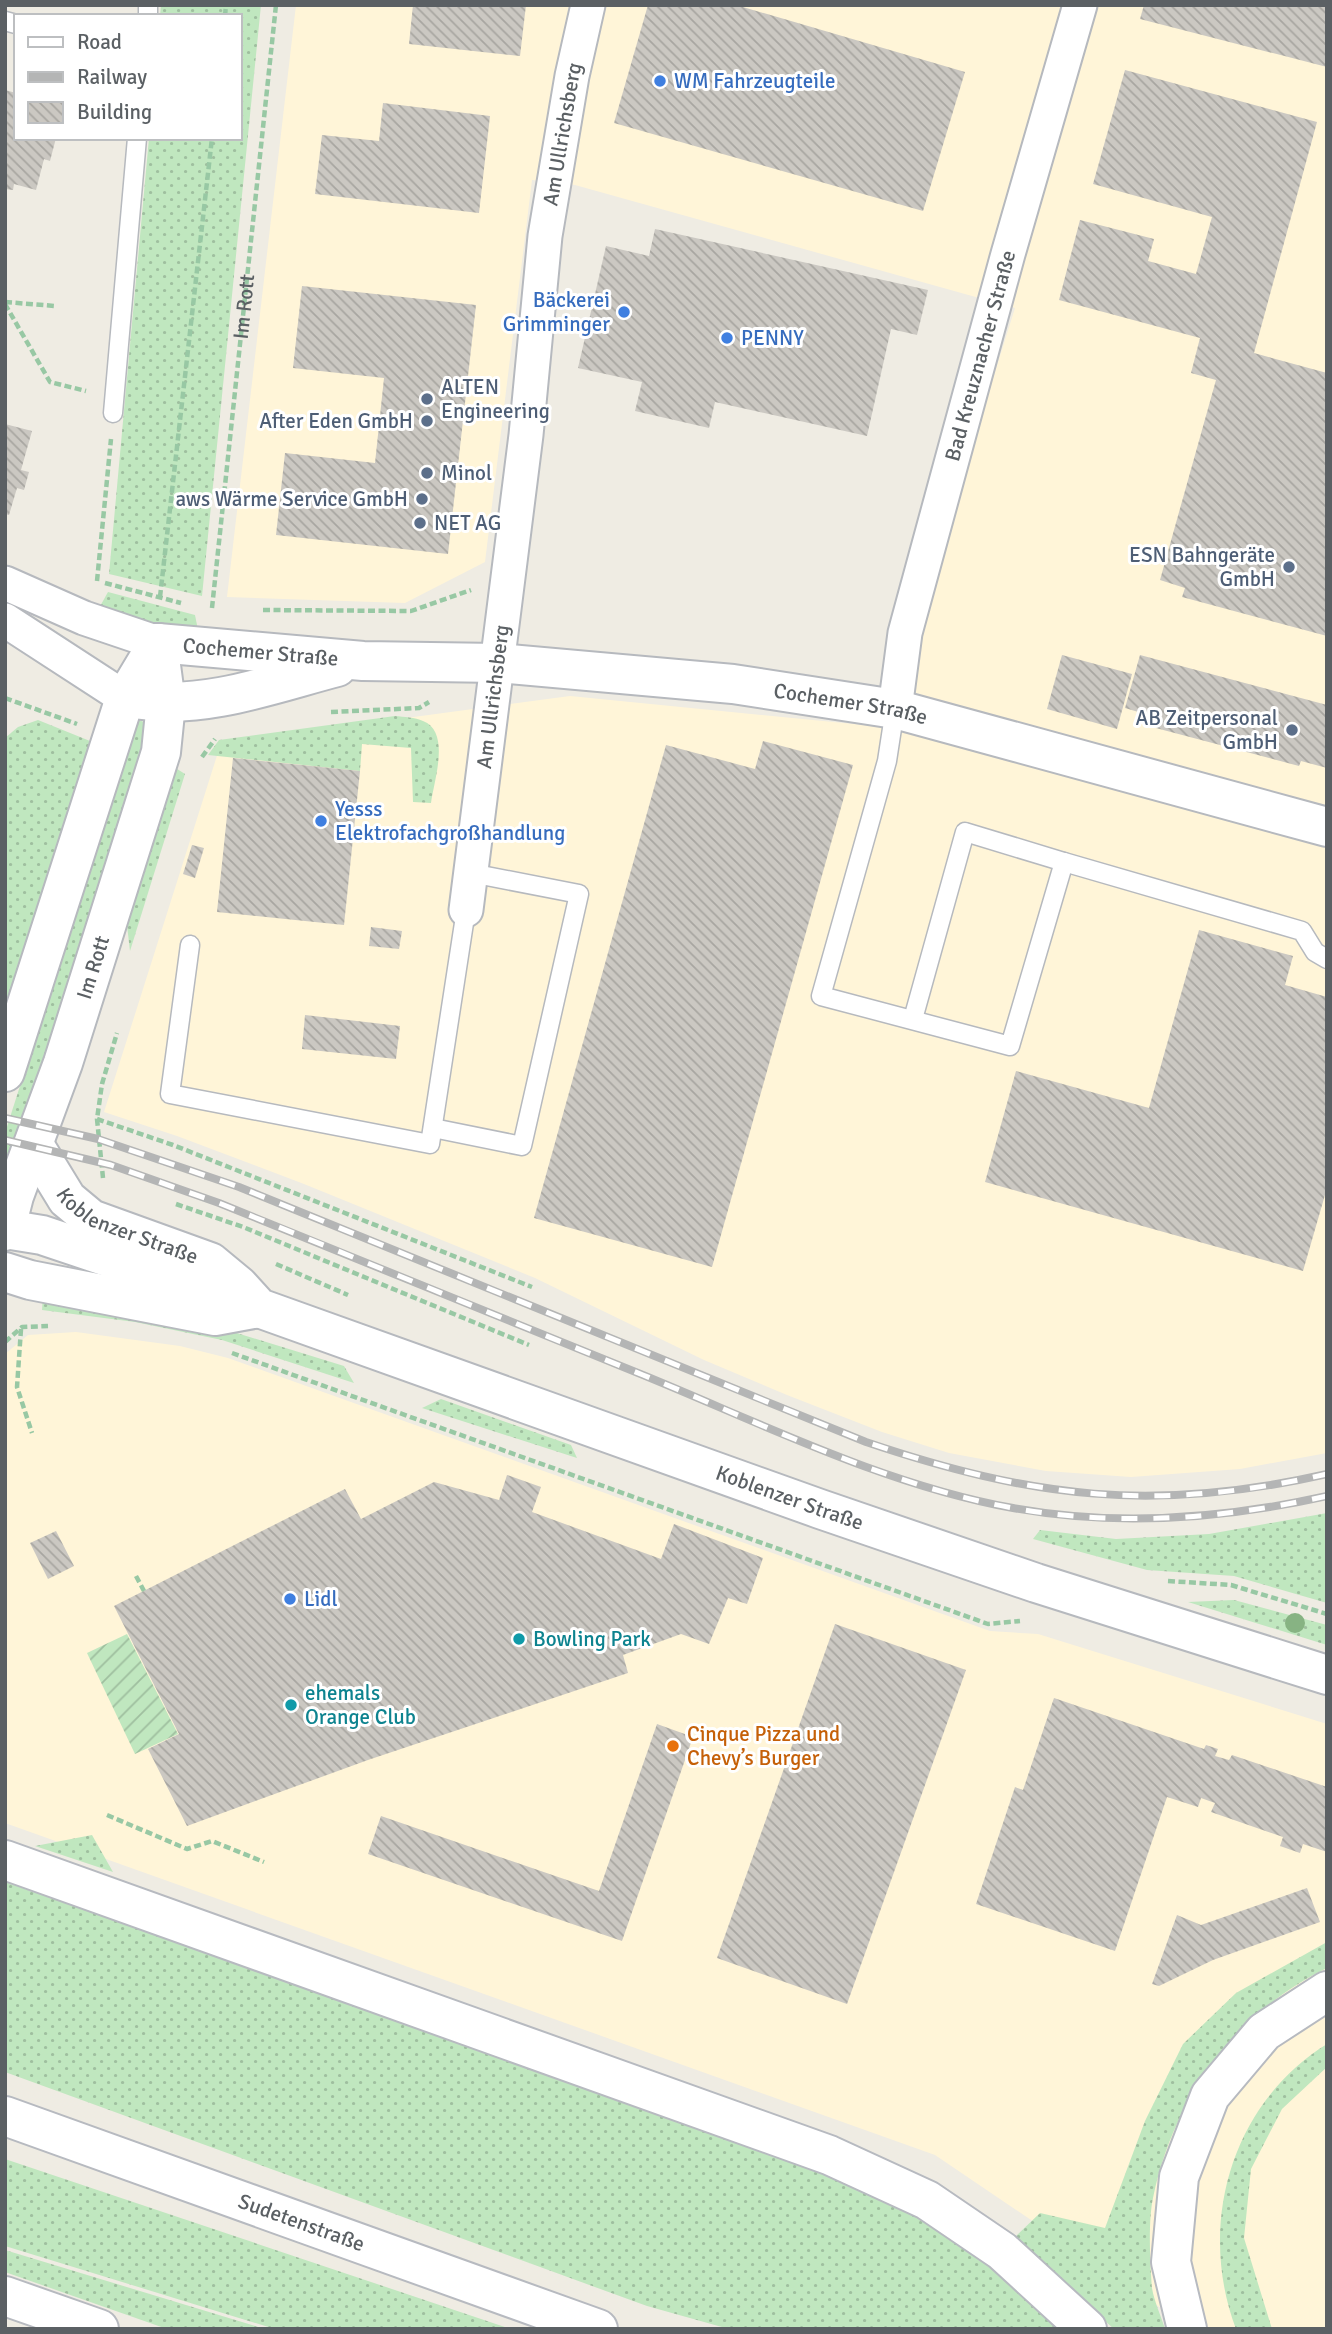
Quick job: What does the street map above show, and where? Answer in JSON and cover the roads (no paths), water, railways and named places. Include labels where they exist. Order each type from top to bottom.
[{"type":"street","name":"Am Ullrichsberg","points":[[466,910],[526,435],[545,236],[588,5]]},
{"type":"street","name":"Bad Kreuznacher Straße","points":[[895,709],[905,634],[1004,265],[1080,5]]},
{"type":"street","points":[[5,583],[84,618],[158,643],[125,698],[5,1072]]},
{"type":"street","points":[[5,620],[125,698]]},
{"type":"street","name":"Cochemer Straße","points":[[158,643],[363,661],[499,663],[733,684],[895,709],[1327,827]]},
{"type":"street","name":"Im Rott","points":[[6,1229],[14,1196],[34,1144],[161,752],[166,703],[158,643]]},
{"type":"street","name":"Cochemer Straße","points":[[125,698],[166,703],[220,696],[363,661]]},
{"type":"street","name":"Koblenzer Straße","points":[[34,1144],[67,1199],[91,1219],[210,1262],[249,1297]]},
{"type":"street","name":"Koblenzer Straße","points":[[6,1229],[42,1235],[200,1288],[249,1297],[820,1509],[1036,1583],[1327,1675]]},
{"type":"street","name":"Koblenzer Straße","points":[[5,1272],[30,1280],[215,1315],[249,1297]]},
{"type":"street","points":[[5,1860],[829,2155],[927,2200],[1002,2251],[1087,2329]]},
{"type":"street","points":[[1187,2329],[1171,2262],[1179,2177],[1210,2095],[1264,2032],[1327,1991]]},
{"type":"street","name":"Sudetenstraße","points":[[5,2116],[598,2329]]},
{"type":"street","points":[[5,2295],[99,2329]]},
{"type":"lane","points":[[114,405],[137,140]]},
{"type":"lane","points":[[895,709],[887,761],[821,996],[1010,1046],[1064,862]]},
{"type":"lane","points":[[913,1019],[965,832],[1302,931],[1315,953],[1327,960]]},
{"type":"lane","points":[[190,945],[170,1094],[430,1144],[433,1128],[522,1146],[579,894],[471,873]]},
{"type":"lane","name":"Am Ullrichsberg","points":[[433,1128],[466,910]]},
{"type":"railway","points":[[5,1118],[98,1139],[239,1187],[866,1442],[926,1461],[1039,1487],[1094,1494],[1149,1496],[1264,1486],[1327,1474]]},
{"type":"railway","points":[[5,1140],[111,1165],[219,1203],[825,1451],[871,1469],[965,1498],[1052,1514],[1131,1519],[1210,1515],[1327,1496]]},
{"type":"place","name":"WM Fahrzeugteile","points":[[660,81]]},
{"type":"place","name":"Bäckerei Grimminger","points":[[624,312]]},
{"type":"place","name":"PENNY","points":[[727,338]]},
{"type":"place","name":"ALTEN Engineering","points":[[427,399]]},
{"type":"place","name":"After Eden GmbH","points":[[427,421]]},
{"type":"place","name":"Minol","points":[[427,473]]},
{"type":"place","name":"aws Wärme Service GmbH","points":[[422,499]]},
{"type":"place","name":"NET AG","points":[[420,523]]},
{"type":"place","name":"ESN Bahngeräte GmbH","points":[[1289,567]]},
{"type":"place","name":"AB Zeitpersonal GmbH","points":[[1292,730]]},
{"type":"place","name":"Yesss Elektrofachgroßhandlung","points":[[321,821]]},
{"type":"place","name":"Lidl","points":[[290,1599]]},
{"type":"place","name":"Bowling Park","points":[[519,1639]]},
{"type":"place","name":"ehemals Orange Club","points":[[291,1705]]},
{"type":"place","name":"Cinque Pizza und Chevy’s Burger","points":[[673,1746]]}]
